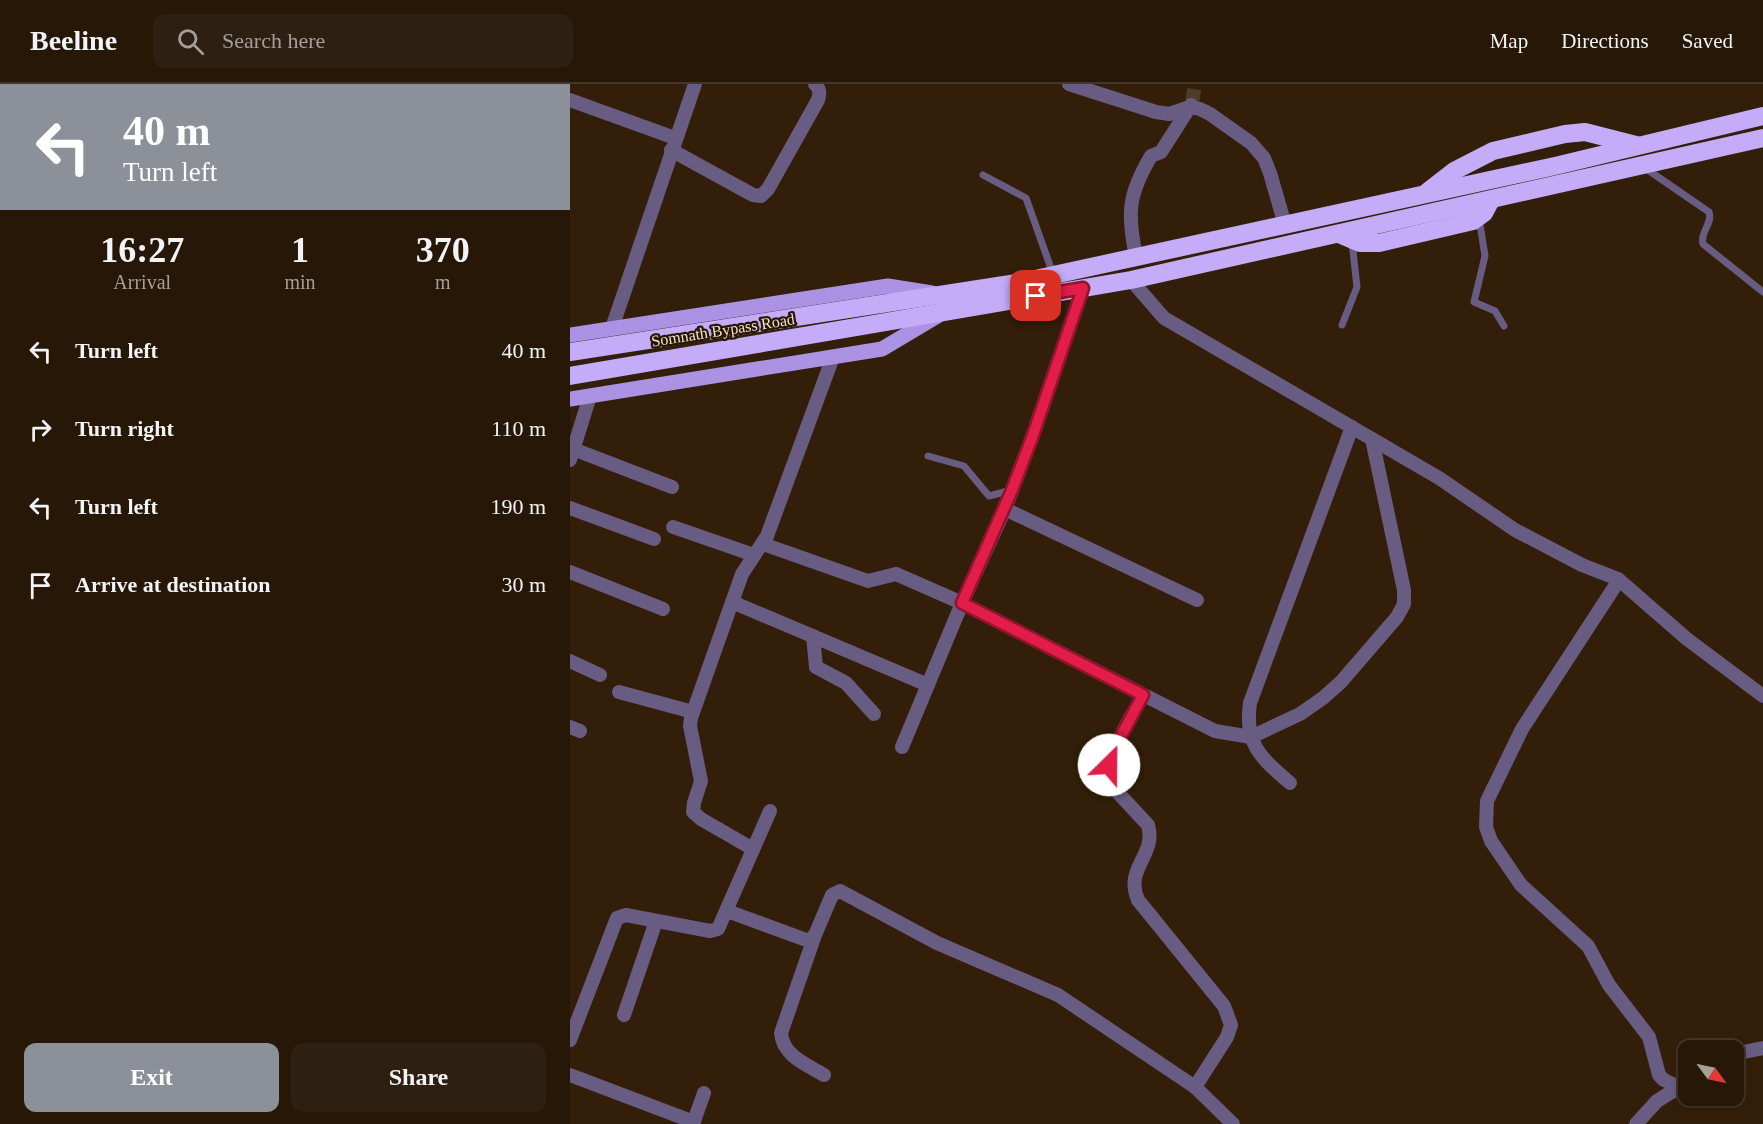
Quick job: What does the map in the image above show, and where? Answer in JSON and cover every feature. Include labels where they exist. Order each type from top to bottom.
[{"type":"highway","points":[[943,303],[1017,283],[1424,195],[1763,116]]},
{"type":"highway","points":[[1424,195],[1454,171],[1492,151],[1565,134],[1585,132],[1638,146]]},
{"type":"highway","points":[[943,303],[1083,288],[1345,237],[1491,200],[1763,138]]},
{"type":"highway","points":[[1345,237],[1360,243],[1379,243],[1473,221],[1485,213],[1491,200]]},
{"type":"highway","name":"Somnath Bypass Road","points":[[570,352],[883,303],[943,303]]},
{"type":"highway","name":"Somnath Bypass Road","points":[[570,376],[883,323],[943,303]]},
{"type":"main road","points":[[570,335],[888,286],[943,303]]},
{"type":"main road","points":[[570,399],[882,349],[943,303]]},
{"type":"street","points":[[612,328],[695,84]]},
{"type":"street","points":[[570,100],[673,144],[753,195],[761,196],[768,189],[818,100],[819,88],[815,84]]},
{"type":"street","points":[[1069,84],[1156,112],[1169,114],[1191,105],[1210,114],[1251,143],[1264,158],[1285,225]]},
{"type":"street","points":[[1136,257],[1130,220],[1131,205],[1138,180],[1151,156],[1161,152],[1191,105]]},
{"type":"street","points":[[1131,280],[1164,318],[1439,478],[1515,530],[1578,563],[1619,580],[1687,639],[1763,696]]},
{"type":"street","points":[[902,747],[962,603],[1005,509],[1083,288]]},
{"type":"street","points":[[753,849],[700,819],[693,812],[701,783],[690,726],[744,569],[763,544],[833,357]]},
{"type":"street","points":[[590,396],[572,454],[672,487]]},
{"type":"street","points":[[1290,783],[1263,758],[1251,737],[1248,714],[1252,692],[1352,427]]},
{"type":"street","points":[[763,544],[868,581],[896,574],[962,603],[1220,733],[1251,737],[1300,714],[1332,690],[1397,617],[1404,604],[1404,590],[1372,439]]},
{"type":"street","points":[[570,508],[654,539]]},
{"type":"street","points":[[1005,509],[1197,600]]},
{"type":"street","points":[[673,527],[754,555]]},
{"type":"street","points":[[570,572],[663,609]]},
{"type":"street","points":[[1619,580],[1522,729],[1491,792],[1485,818],[1491,841],[1518,881],[1588,946],[1609,985],[1647,1033],[1659,1075],[1651,1107]]},
{"type":"street","points":[[732,602],[928,685]]},
{"type":"street","points":[[813,636],[816,667],[846,683],[874,714]]},
{"type":"street","points":[[570,662],[600,675]]},
{"type":"street","points":[[619,692],[693,712]]},
{"type":"street","points":[[1143,695],[1113,751],[1108,782],[1148,825],[1149,845],[1134,877],[1133,887],[1138,900],[1224,1006],[1231,1025],[1227,1037],[1195,1087]]},
{"type":"street","points":[[570,1040],[617,918],[626,915],[713,932],[721,926],[770,811]]},
{"type":"street","points":[[824,1075],[788,1052],[782,1044],[781,1033],[814,938],[832,895],[840,891],[937,943],[1058,995],[1195,1087],[1233,1124]]},
{"type":"street","points":[[727,910],[806,940],[814,938]]},
{"type":"street","points":[[624,1015],[656,921]]},
{"type":"street","points":[[1744,1052],[1763,1048]]},
{"type":"street","points":[[570,1074],[693,1123],[704,1093]]},
{"type":"street","points":[[1659,1075],[1664,1080],[1678,1083]]},
{"type":"street","points":[[1636,1124],[1663,1096],[1678,1087]]},
{"type":"lane","points":[[1642,166],[1709,212],[1711,217],[1702,237],[1703,244],[1763,292]]},
{"type":"lane","points":[[983,175],[1026,198],[1053,275]]},
{"type":"lane","points":[[1479,218],[1485,259],[1474,302],[1495,311],[1504,326]]},
{"type":"lane","points":[[1342,325],[1357,287],[1345,237]]},
{"type":"lane","points":[[928,456],[964,466],[989,496],[1012,490]]},
{"type":"tunnel","points":[[1192,103],[1195,84]]},
{"type":"route","points":[[1036,296],[1083,288],[1005,509],[962,603],[1143,695],[1113,751],[1109,765]]}]
